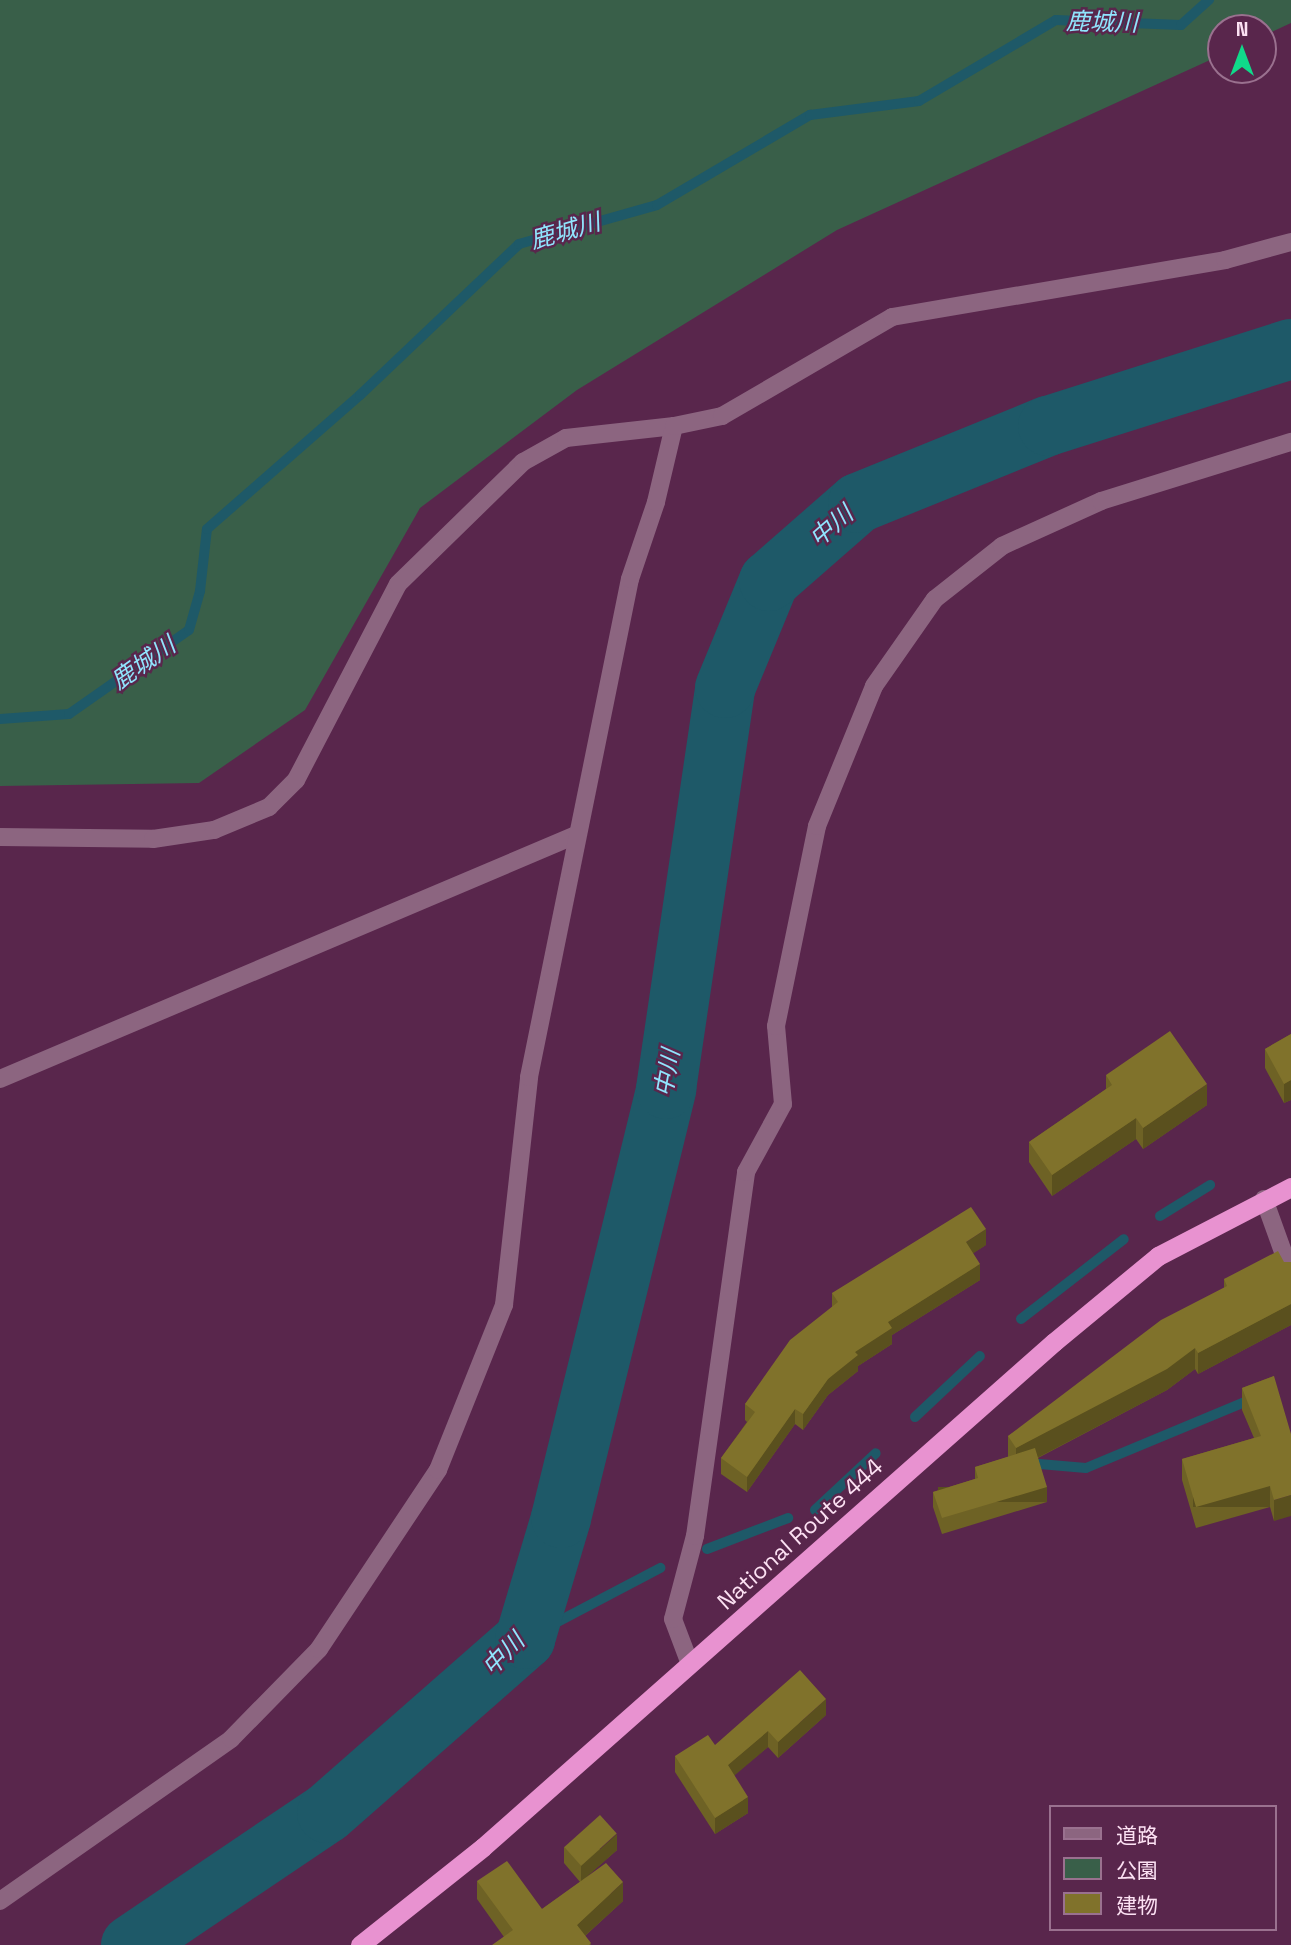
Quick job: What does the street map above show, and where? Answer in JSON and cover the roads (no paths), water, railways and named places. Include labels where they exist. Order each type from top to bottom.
[{"type":"highway","name":"National Route 444","points":[[360,1945],[483,1847],[1054,1342],[1158,1256],[1291,1187]]},
{"type":"street","points":[[0,837],[153,839],[214,830],[269,807],[296,780],[398,583],[523,462],[566,438],[674,426],[722,416],[892,317],[1226,260],[1291,242]]},
{"type":"street","points":[[0,1901],[231,1739],[319,1648],[438,1469],[504,1305],[529,1077],[630,579],[656,502],[674,426]]},
{"type":"street","points":[[690,1664],[673,1619],[695,1536],[746,1172],[783,1104],[776,1026],[817,826],[874,686],[935,599],[1002,546],[1101,501],[1291,443]]},
{"type":"street","points":[[0,1079],[576,835]]},
{"type":"street","points":[[1264,1199],[1291,1273]]},
{"type":"waterway","name":"鹿城川","points":[[0,719],[69,714],[189,630],[200,591],[207,529],[360,395],[519,244],[657,205],[810,115],[919,101],[1056,20],[1181,25],[1209,0]]},
{"type":"waterway","name":"中川","points":[[131,1945],[327,1813],[525,1639],[561,1518],[666,1089],[725,688],[769,581],[858,503],[1048,426],[1291,349]]},
{"type":"waterway","points":[[1160,1216],[1210,1185]]},
{"type":"waterway","points":[[1021,1319],[1124,1239]]},
{"type":"waterway","points":[[915,1417],[980,1356]]},
{"type":"waterway","points":[[1028,1463],[1086,1468],[1254,1398]]},
{"type":"waterway","points":[[815,1510],[876,1453]]},
{"type":"waterway","points":[[707,1549],[788,1518]]},
{"type":"waterway","points":[[525,1639],[660,1568]]}]
